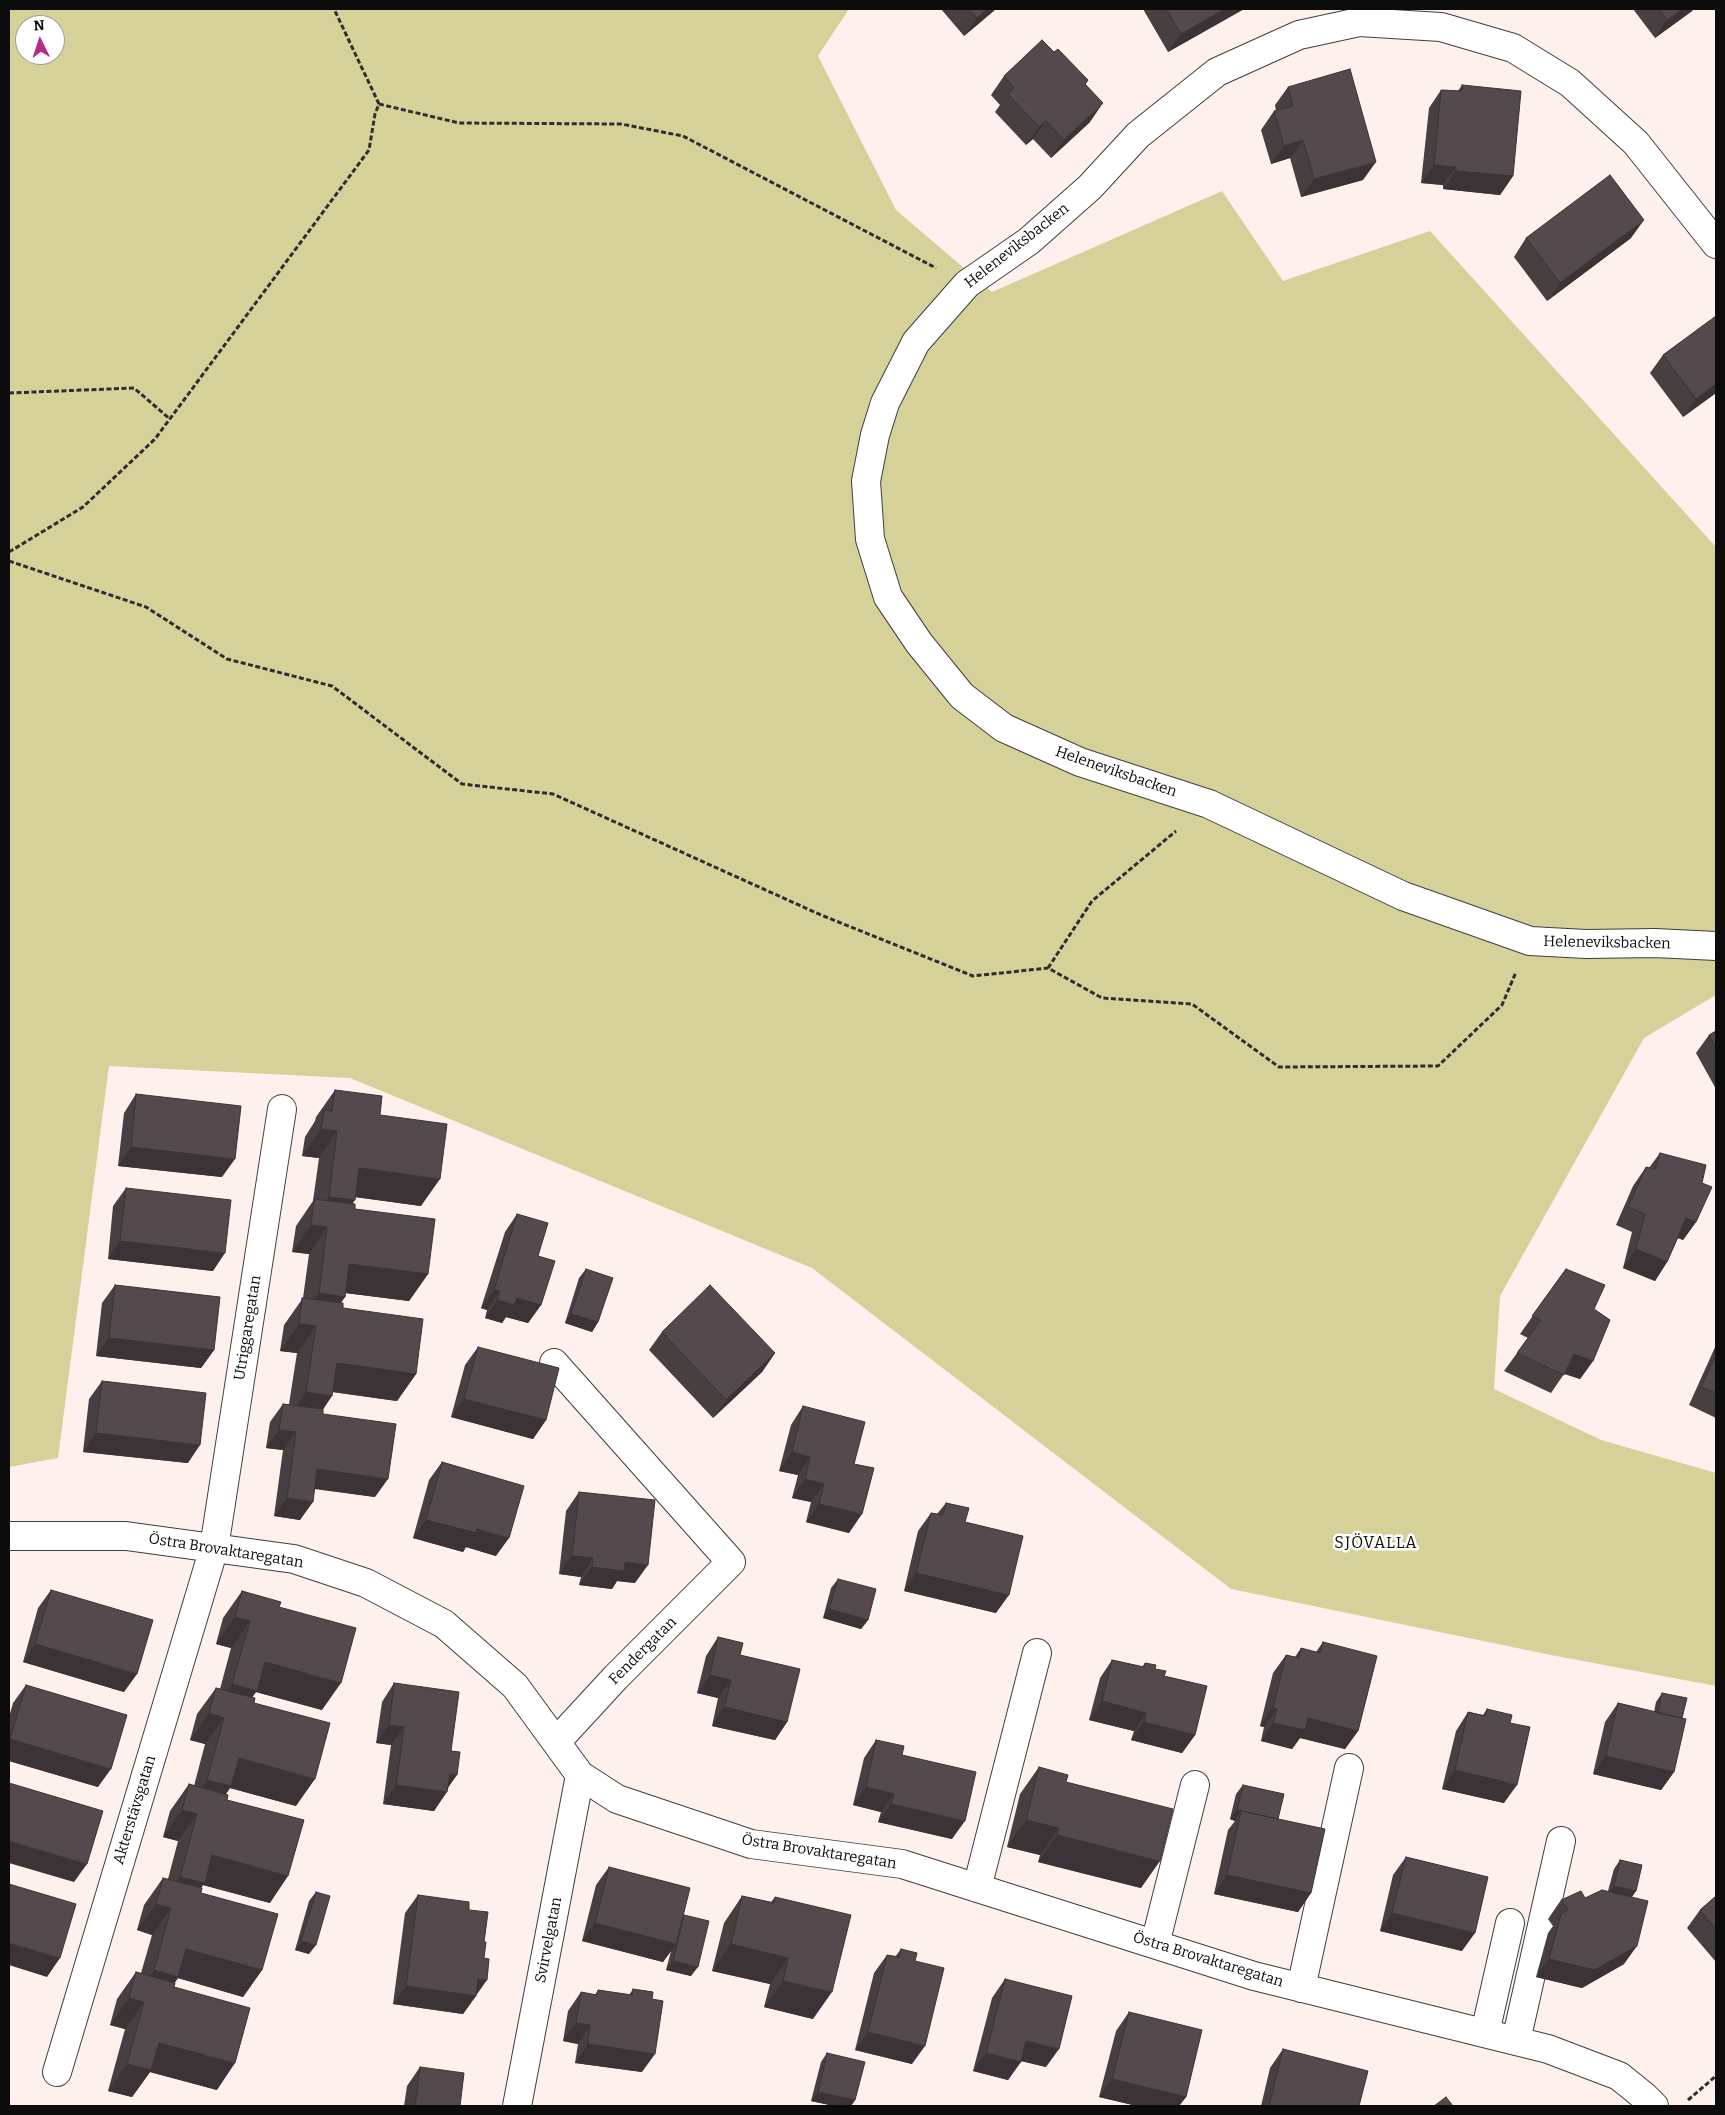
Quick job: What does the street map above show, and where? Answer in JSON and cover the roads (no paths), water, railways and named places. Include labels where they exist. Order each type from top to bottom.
[{"type":"street","name":"Heleneviksbacken","points":[[1716,244],[1636,143],[1570,83],[1513,48],[1441,27],[1358,22],[1299,35],[1217,72],[1138,136],[1090,187],[1029,241],[967,284],[916,342],[885,403],[875,436],[866,480],[870,539],[888,596],[919,644],[962,696],[1004,728],[1080,762],[1209,804],[1403,896],[1530,941],[1716,946]]},
{"type":"street","name":"Utriggaregatan","points":[[214,1548],[282,1109]]},
{"type":"street","name":"Fendergatan","points":[[554,1363],[731,1562],[616,1677],[556,1742]]},
{"type":"street","name":"Östra Brovaktaregatan","points":[[9,1536],[126,1536],[294,1559],[366,1583],[444,1624],[515,1686],[580,1775],[618,1799],[751,1844],[902,1864],[1254,1976],[1548,2049],[1619,2076],[1645,2096],[1654,2106]]},
{"type":"street","name":"Akterstävsgatan","points":[[57,2072],[214,1548]]},
{"type":"street","points":[[977,1888],[1037,1653]]},
{"type":"street","points":[[1301,1988],[1349,1768]]},
{"type":"street","name":"Svirvelgatan","points":[[525,2105],[580,1775]]},
{"type":"street","points":[[1155,1944],[1195,1786]]},
{"type":"street","points":[[1516,2041],[1561,1841]]},
{"type":"street","points":[[1484,2033],[1510,1923]]},
{"type":"district","name":"SJÖVALLA","points":[[1376,1544]]}]
